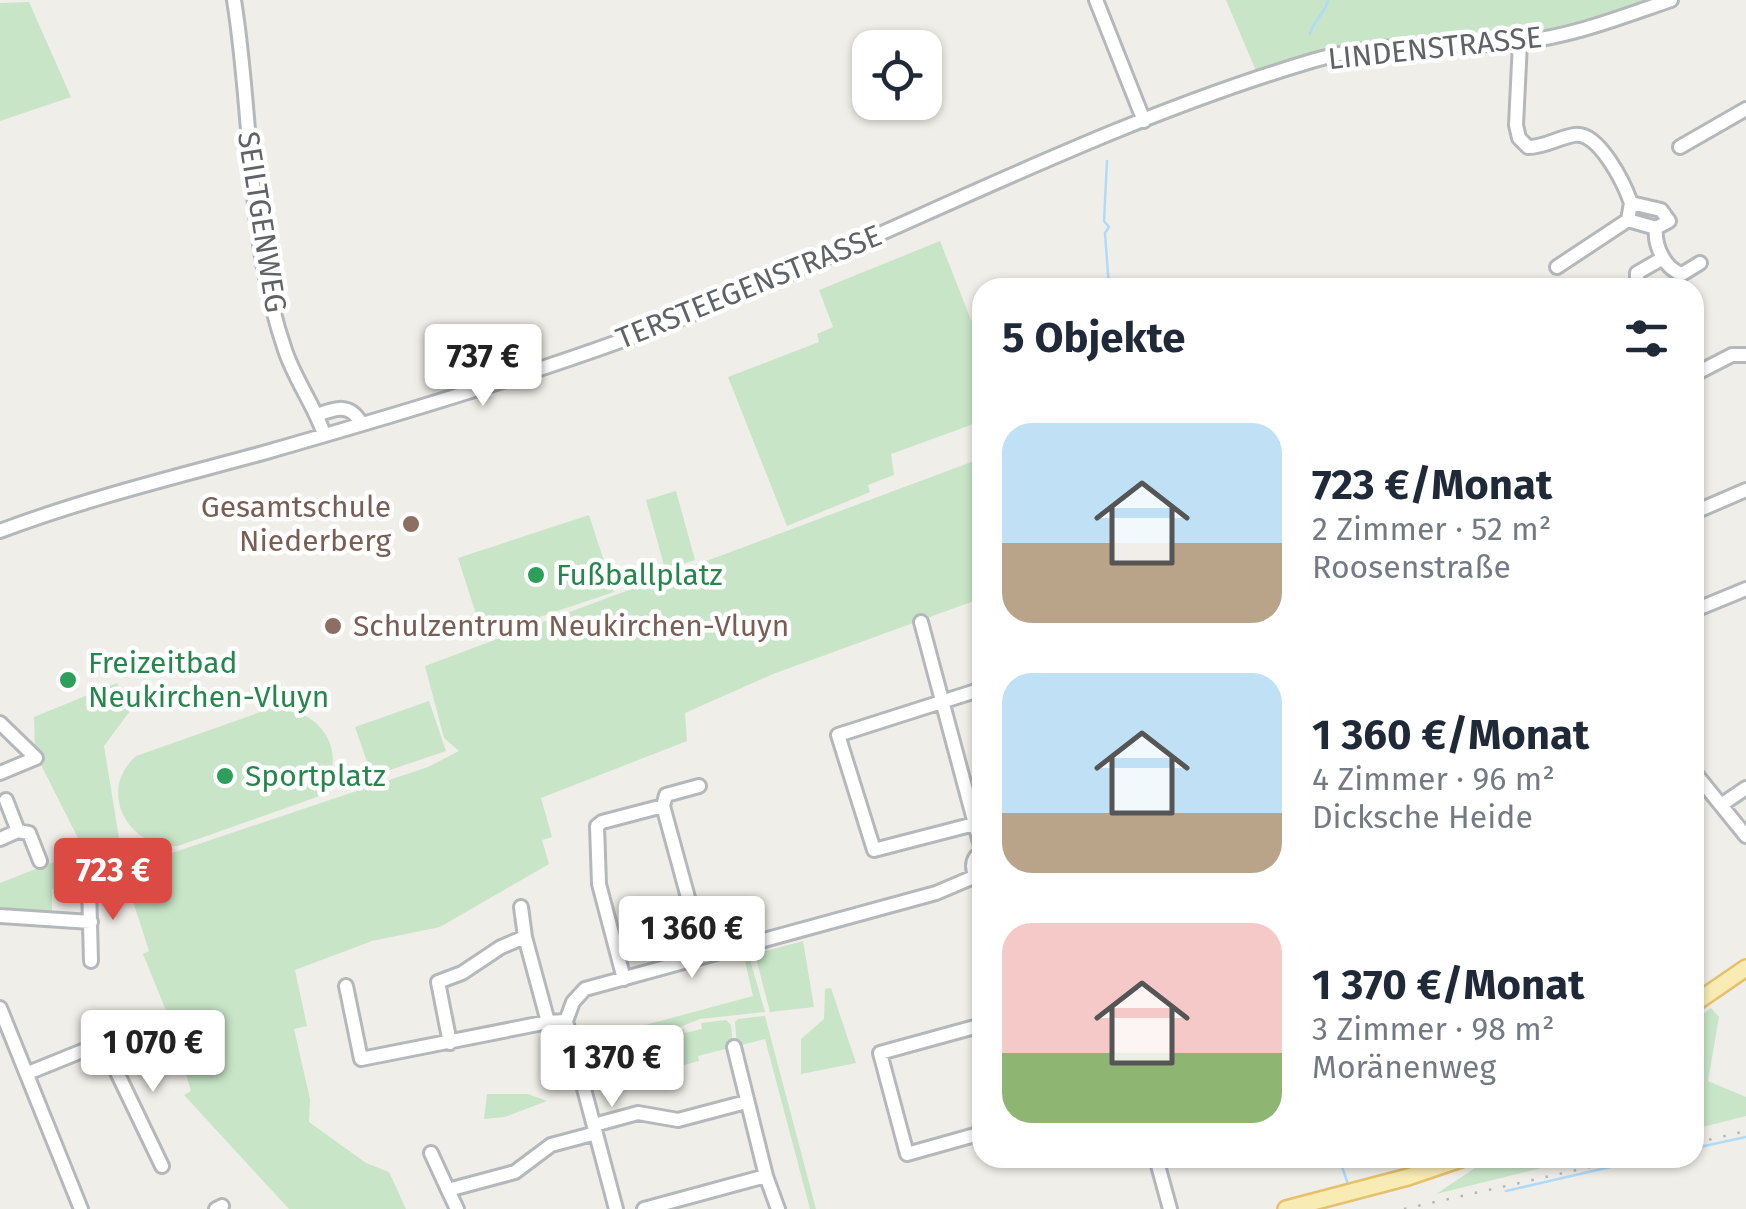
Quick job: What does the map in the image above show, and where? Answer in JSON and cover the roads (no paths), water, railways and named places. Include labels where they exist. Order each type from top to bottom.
[{"type":"main road","points":[[1704,997],[1746,968]]},
{"type":"main road","points":[[1286,1209],[1436,1168]]},
{"type":"main road","points":[[1327,1209],[1422,1180],[1446,1168]]},
{"type":"street","name":"SEILTGENWEG","points":[[234,0],[253,202],[263,257],[285,350],[324,434]]},
{"type":"street","points":[[1096,0],[1144,121]]},
{"type":"street","name":"LINDENSTRASSE","points":[[1144,121],[1260,78],[1346,52],[1378,47],[1520,42],[1572,33],[1671,0]]},
{"type":"street","points":[[1520,42],[1516,125],[1519,138],[1528,147],[1540,147],[1573,134],[1587,136],[1599,146],[1631,203],[1628,220],[1557,266]]},
{"type":"street","points":[[1680,147],[1746,109]]},
{"type":"street","name":"TERSTEEGENSTRASSE","points":[[0,531],[536,370],[726,301],[1144,121]]},
{"type":"street","points":[[1628,220],[1656,228],[1669,221],[1660,210],[1631,203]]},
{"type":"street","points":[[1656,228],[1655,240],[1676,274],[1700,263]]},
{"type":"street","points":[[1637,278],[1637,273],[1664,258]]},
{"type":"street","points":[[1704,369],[1732,355],[1746,355]]},
{"type":"street","points":[[317,415],[345,408],[354,412],[361,423]]},
{"type":"street","points":[[1704,508],[1746,490]]},
{"type":"street","points":[[1704,606],[1746,589]]},
{"type":"street","points":[[921,622],[972,799]]},
{"type":"street","points":[[972,692],[838,735],[874,850],[972,825]]},
{"type":"street","points":[[0,723],[36,758],[0,772]]},
{"type":"street","points":[[1704,783],[1746,836]]},
{"type":"street","points":[[0,785],[3,801],[18,831]]},
{"type":"street","points":[[699,786],[666,794],[663,806],[704,956]]},
{"type":"street","points":[[1721,805],[1746,788]]},
{"type":"street","points":[[624,978],[599,884],[597,826],[663,806]]},
{"type":"street","points":[[0,839],[18,831],[29,833],[40,861]]},
{"type":"street","points":[[616,1209],[566,1021],[573,1002],[585,989],[972,880]]},
{"type":"street","points":[[89,886],[92,961]]},
{"type":"street","points":[[521,908],[548,1022]]},
{"type":"street","points":[[0,916],[91,922]]},
{"type":"street","points":[[450,1043],[438,982],[462,973],[500,947],[525,936]]},
{"type":"street","points":[[346,986],[362,1059],[566,1021]]},
{"type":"street","points":[[0,1008],[80,1209]]},
{"type":"street","points":[[28,1074],[144,1026]]},
{"type":"street","points":[[972,1028],[880,1053],[908,1154],[972,1136]]},
{"type":"street","points":[[103,1043],[162,1166]]},
{"type":"street","points":[[734,1047],[778,1209]]},
{"type":"street","points":[[448,1190],[515,1172],[552,1145],[638,1113],[678,1120],[746,1102]]},
{"type":"street","points":[[431,1153],[457,1209]]},
{"type":"street","points":[[1159,1168],[1170,1209]]},
{"type":"street","points":[[644,1209],[766,1176]]},
{"type":"waterway","points":[[1310,34],[1328,0]]},
{"type":"waterway","points":[[1107,161],[1104,221],[1109,227],[1105,233],[1108,278]]},
{"type":"waterway","points":[[1704,1146],[1746,1137]]},
{"type":"waterway","points":[[1342,1168],[1349,1187]]},
{"type":"waterway","points":[[1506,1191],[1606,1168]]},
{"type":"railway","points":[[1704,1141],[1746,1131]]},
{"type":"railway","points":[[1404,1209],[1586,1168]]},
{"type":"place","name":"Gesamtschule Niederberg","points":[[411,524]]},
{"type":"place","name":"Fußballplatz","points":[[536,575]]},
{"type":"place","name":"Schulzentrum Neukirchen-Vluyn","points":[[333,626]]},
{"type":"place","name":"Freizeitbad Neukirchen-Vluyn","points":[[68,680]]},
{"type":"place","name":"Sportplatz","points":[[225,776]]}]
